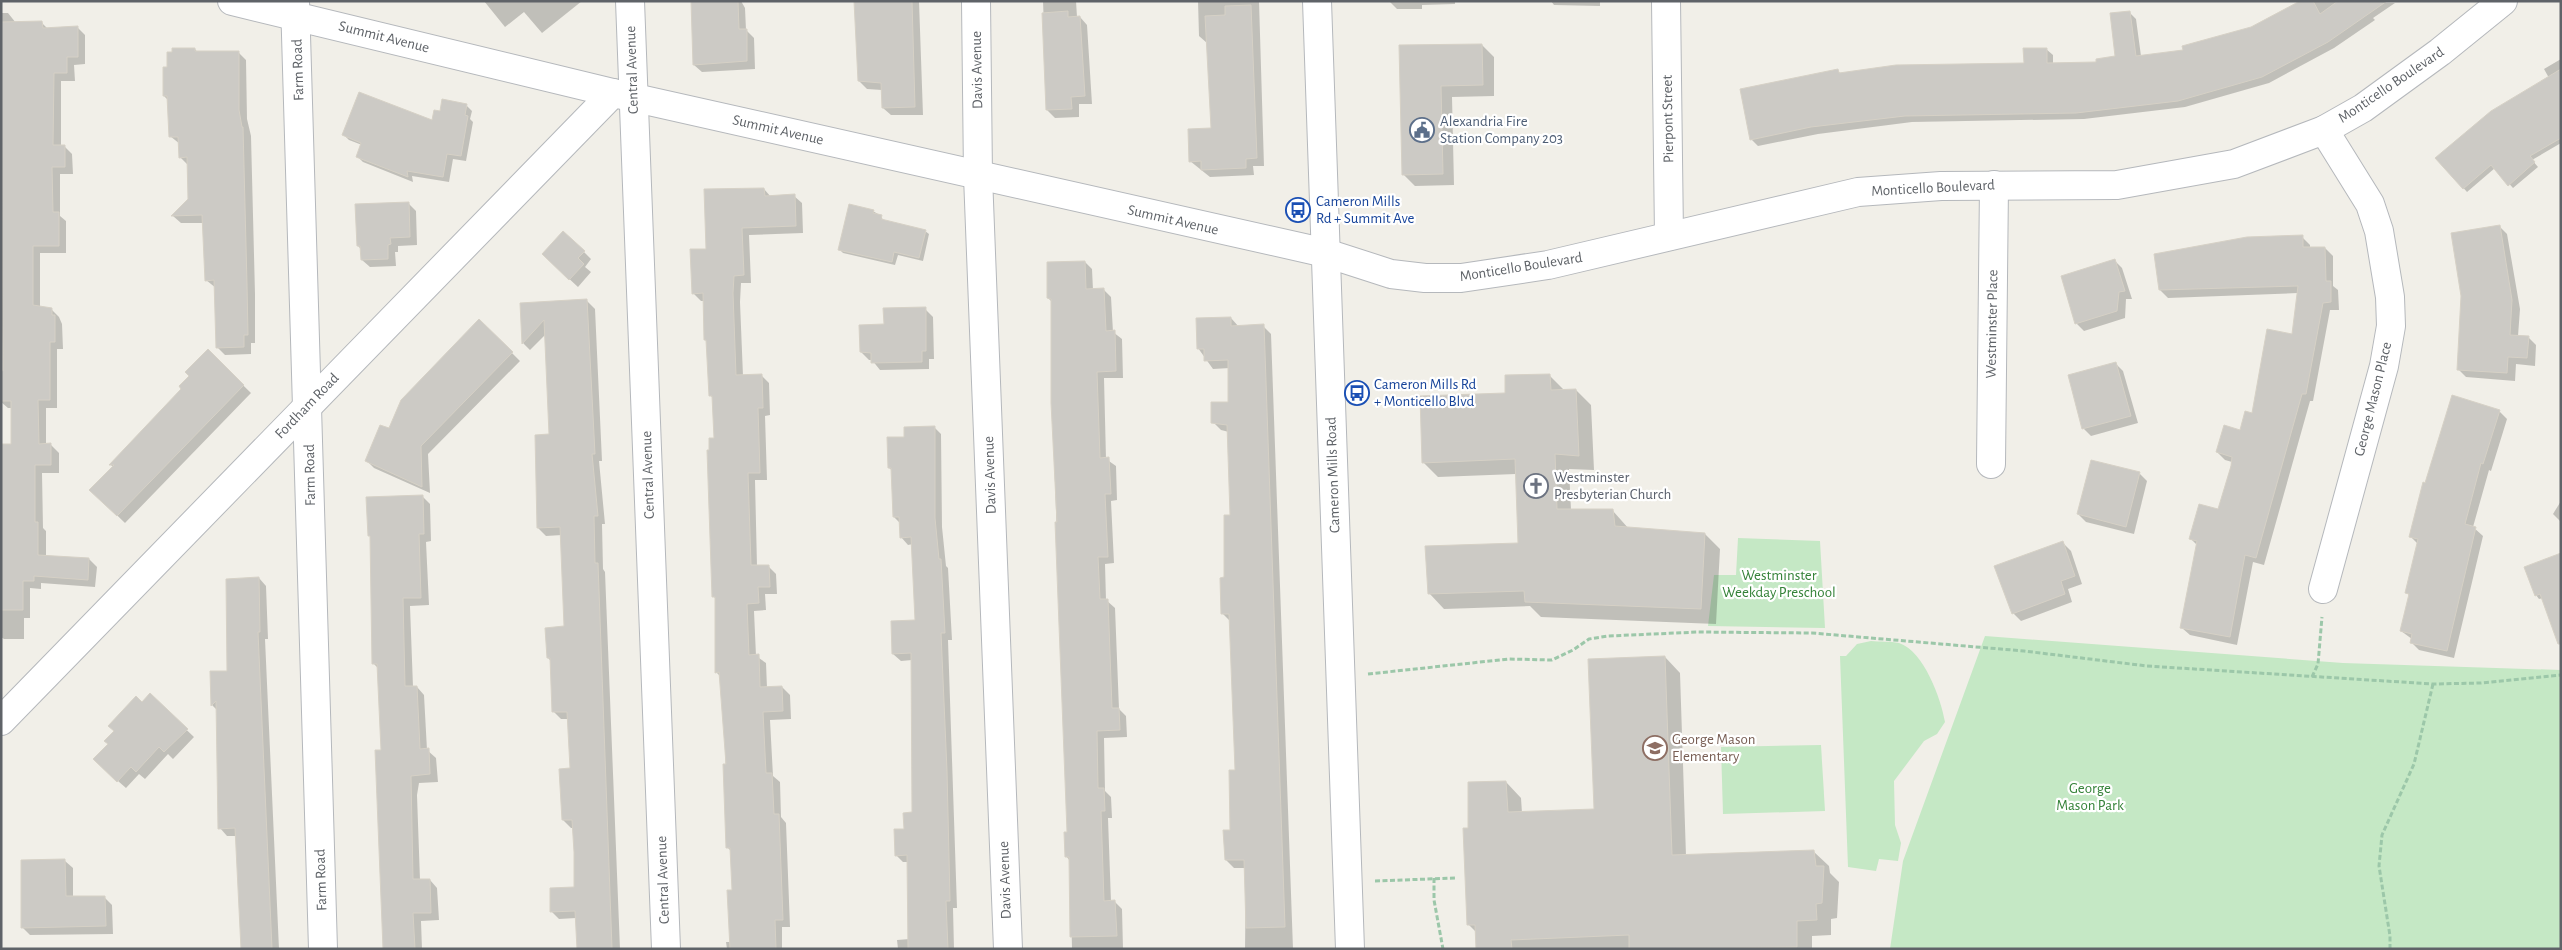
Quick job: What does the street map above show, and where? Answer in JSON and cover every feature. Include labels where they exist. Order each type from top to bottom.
[{"type":"street","name":"Summit Avenue","points":[[232,1],[296,8],[623,95],[1326,253]]},
{"type":"street","name":"Central Avenue","points":[[630,1],[623,95],[666,949]]},
{"type":"street","name":"Davis Avenue","points":[[976,1],[978,176],[1008,949]]},
{"type":"street","name":"Cameron Mills Road","points":[[1317,1],[1350,949]]},
{"type":"street","name":"Pierpont Street","points":[[1666,1],[1669,236]]},
{"type":"street","name":"Monticello Boulevard","points":[[1326,253],[1390,274],[1425,278],[1461,278],[1548,265],[1858,192],[1994,184],[2117,185],[2234,164],[2324,130],[2371,103],[2440,52],[2502,1]]},
{"type":"street","name":"Farm Road","points":[[296,8],[323,949]]},
{"type":"street","name":"Fordham Road","points":[[1,721],[308,405],[623,95]]},
{"type":"street","name":"George Mason Place","points":[[2323,589],[2384,366],[2391,326],[2390,297],[2379,231],[2370,204],[2324,130]]},
{"type":"street","name":"Westminster Place","points":[[1991,464],[1994,184]]},
{"type":"path","points":[[1364,675],[1509,659],[1552,660],[1573,650],[1589,639],[1608,636],[1698,632],[1812,633],[2024,651],[2147,666],[2433,684],[2481,683],[2561,675]]},
{"type":"path","points":[[2312,677],[2318,664],[2321,645]]},
{"type":"path","points":[[2390,949],[2379,866],[2382,835],[2414,764],[2433,684]]},
{"type":"path","points":[[1434,878],[1434,900],[1438,932],[1443,949]]},
{"type":"path","points":[[1372,881],[1456,878]]},
{"type":"green space","name":"Westminster Weekday Preschool","points":[[1738,538],[1820,541],[1825,628],[1708,626],[1714,575],[1736,575]]},
{"type":"green space","name":"George Mason Park","points":[[1985,636],[2343,663],[2561,670],[2561,949],[1890,949],[1903,861]]},
{"type":"green space","points":[[1871,641],[1899,643],[1916,655],[1930,677],[1940,701],[1945,722],[1937,734],[1924,741],[1894,781],[1895,825],[1901,843],[1898,861],[1879,859],[1876,871],[1848,867],[1840,656],[1846,656],[1857,644]]},
{"type":"green space","points":[[1821,745],[1825,811],[1723,814],[1721,747]]},
{"type":"building","points":[[691,1],[738,1],[739,29],[747,29],[747,61],[693,65]]},
{"type":"building","points":[[854,1],[912,1],[915,107],[882,108],[881,83],[858,81]]},
{"type":"building","points":[[2300,1],[2313,1],[2320,14],[2338,1],[2387,1],[2328,42],[2262,77],[2178,101],[2076,113],[1905,116],[1811,127],[1750,140],[1740,89],[1838,69],[1839,73],[1896,65],[2024,63],[2023,48],[2047,48],[2047,63],[2096,62],[2096,59],[2115,56],[2110,13],[2130,11],[2136,56],[2183,50],[2182,46],[2251,27]]},
{"type":"building","points":[[1251,5],[1257,158],[1246,159],[1246,168],[1201,170],[1201,161],[1189,162],[1188,129],[1211,128],[1205,16],[1225,15],[1225,6]]},
{"type":"building","points":[[1068,11],[1068,17],[1080,16],[1085,96],[1071,97],[1072,109],[1046,110],[1042,13]]},
{"type":"building","points":[[42,21],[43,28],[78,26],[78,57],[67,57],[67,73],[54,73],[53,145],[65,145],[65,167],[52,167],[53,212],[59,212],[59,246],[33,246],[33,305],[52,308],[52,315],[55,315],[55,342],[50,342],[50,400],[38,400],[39,444],[51,443],[51,465],[35,465],[35,522],[38,522],[38,555],[89,558],[88,580],[34,576],[34,581],[23,581],[23,610],[1,610],[1,444],[11,444],[11,401],[1,401],[1,371],[3,371],[1,22]]},
{"type":"building","name":"Alexandria Fire Station Company 203","points":[[1482,44],[1483,85],[1441,86],[1443,174],[1402,175],[1399,45]]},
{"type":"building","points":[[172,48],[195,48],[195,51],[239,51],[239,110],[243,127],[248,335],[244,335],[244,347],[216,348],[214,280],[205,281],[202,215],[171,216],[188,199],[187,157],[179,158],[178,137],[169,137],[167,96],[163,96],[163,67],[167,67],[167,52],[172,52]]},
{"type":"building","points":[[2561,69],[2561,138],[2530,156],[2535,162],[2508,186],[2491,165],[2463,189],[2435,158],[2491,111]]},
{"type":"building","points":[[359,92],[432,120],[434,110],[440,111],[442,99],[467,104],[465,115],[468,116],[461,156],[447,154],[443,177],[407,171],[408,177],[356,157],[361,143],[342,135]]},
{"type":"building","points":[[764,188],[765,196],[795,194],[796,226],[742,228],[744,275],[734,276],[733,293],[736,375],[762,374],[763,408],[758,408],[760,473],[748,473],[751,565],[769,565],[770,587],[758,587],[759,603],[747,604],[749,655],[759,654],[760,687],[782,686],[783,711],[763,712],[766,773],[772,773],[774,814],[779,814],[783,920],[775,920],[776,949],[730,949],[727,890],[732,890],[730,848],[726,848],[723,764],[726,764],[719,672],[715,673],[715,597],[712,597],[707,450],[709,450],[709,438],[714,438],[712,396],[709,396],[706,340],[704,340],[703,293],[692,294],[690,249],[706,249],[704,189]]},
{"type":"building","points":[[409,202],[410,237],[390,238],[391,244],[388,245],[388,259],[361,260],[360,246],[357,246],[355,204]]},
{"type":"building","points":[[849,204],[874,210],[873,213],[882,215],[881,219],[926,230],[919,258],[894,252],[892,262],[838,250]]},
{"type":"building","points":[[2500,225],[2512,300],[2510,335],[2529,336],[2527,358],[2508,357],[2507,373],[2457,370],[2461,296],[2451,233]]},
{"type":"building","points":[[563,231],[585,251],[578,258],[584,264],[569,280],[542,254]]},
{"type":"building","points":[[2303,235],[2303,247],[2325,247],[2326,281],[2331,281],[2331,302],[2323,303],[2306,394],[2302,394],[2256,558],[2245,555],[2230,637],[2180,628],[2197,541],[2189,539],[2199,504],[2218,509],[2231,466],[2232,457],[2216,452],[2224,425],[2240,430],[2245,411],[2252,413],[2267,329],[2292,334],[2298,286],[2159,290],[2154,254],[2247,237]]},
{"type":"building","points":[[2115,259],[2125,291],[2119,292],[2117,311],[2075,324],[2061,276]]},
{"type":"building","points":[[1085,261],[1086,289],[1104,288],[1106,331],[1115,330],[1116,371],[1097,372],[1100,458],[1109,457],[1111,494],[1105,494],[1108,557],[1098,557],[1100,599],[1108,599],[1112,708],[1119,708],[1120,730],[1097,731],[1098,788],[1104,788],[1105,811],[1101,811],[1104,901],[1115,900],[1117,936],[1070,937],[1069,857],[1065,857],[1064,832],[1067,832],[1055,522],[1057,522],[1051,403],[1051,299],[1047,298],[1047,262]]},
{"type":"building","points":[[587,299],[595,454],[592,454],[598,516],[594,516],[595,563],[598,563],[612,949],[577,949],[575,911],[550,912],[550,888],[574,887],[572,820],[562,820],[559,769],[570,768],[567,712],[552,712],[550,658],[547,658],[545,628],[564,626],[560,527],[537,528],[535,435],[549,434],[544,320],[522,344],[520,303]]},
{"type":"building","points":[[926,307],[926,351],[922,351],[922,362],[871,363],[871,353],[860,352],[859,325],[884,324],[883,308]]},
{"type":"building","points":[[1231,317],[1231,326],[1264,324],[1285,927],[1246,928],[1244,860],[1225,860],[1223,830],[1230,830],[1229,770],[1235,770],[1229,614],[1221,614],[1220,578],[1224,577],[1224,515],[1230,515],[1227,425],[1211,423],[1211,402],[1228,402],[1228,360],[1204,361],[1204,349],[1197,349],[1196,318]]},
{"type":"building","points":[[479,319],[513,352],[421,446],[422,487],[365,461],[380,425],[389,428],[401,400]]},
{"type":"building","points":[[208,349],[244,385],[117,516],[89,490],[114,465],[109,465],[181,389],[179,386],[189,376],[185,372]]},
{"type":"building","points":[[2116,362],[2131,416],[2082,429],[2068,375]]},
{"type":"building","name":"Westminster Presbyterian Church","points":[[1550,374],[1551,390],[1576,389],[1579,456],[1555,454],[1557,509],[1613,509],[1615,526],[1705,533],[1701,609],[1525,602],[1524,591],[1428,594],[1425,546],[1518,543],[1515,459],[1422,463],[1420,396],[1505,393],[1505,375]]},
{"type":"building","points":[[2452,395],[2500,410],[2483,464],[2481,463],[2465,524],[2476,527],[2447,651],[2410,643],[2412,634],[2400,631],[2409,594],[2405,593],[2418,539],[2409,537],[2423,482],[2425,483]]},
{"type":"building","points":[[935,426],[935,518],[939,559],[941,559],[945,633],[941,633],[950,901],[946,901],[948,949],[908,949],[907,855],[895,856],[894,829],[904,829],[903,813],[912,812],[911,653],[892,654],[891,621],[915,620],[911,537],[900,538],[899,517],[893,517],[891,468],[888,468],[887,437],[904,437],[904,427]]},
{"type":"building","points":[[2091,460],[2140,472],[2126,527],[2077,514]]},
{"type":"building","points":[[423,495],[424,534],[419,534],[421,598],[403,598],[405,686],[417,686],[420,749],[429,748],[430,774],[411,776],[413,879],[430,879],[431,913],[413,913],[415,949],[383,949],[375,750],[381,750],[377,664],[372,664],[370,536],[368,536],[366,497]]},
{"type":"building","points":[[2063,541],[2075,576],[2061,581],[2065,594],[2012,614],[1994,566]]},
{"type":"building","points":[[2561,553],[2561,644],[2558,644],[2540,594],[2535,596],[2524,567]]},
{"type":"building","points":[[259,577],[260,632],[258,632],[272,949],[241,949],[235,828],[218,829],[216,701],[211,706],[210,671],[227,671],[226,579]]},
{"type":"building","points":[[1665,656],[1672,855],[1814,850],[1816,866],[1824,866],[1822,903],[1816,904],[1817,920],[1797,921],[1797,947],[1629,949],[1629,935],[1511,940],[1512,949],[1476,949],[1475,925],[1467,925],[1463,828],[1468,828],[1468,782],[1506,781],[1508,812],[1594,809],[1588,659]]},
{"type":"building","points":[[150,693],[188,729],[164,752],[159,747],[136,772],[131,767],[117,782],[93,759],[108,744],[104,741],[114,731],[108,726],[136,696],[142,702]]},
{"type":"building","points":[[65,859],[66,896],[105,896],[106,926],[21,928],[21,860]]},
{"type":"place","name":"Alexandria Fire Station Company 203","points":[[1422,130]]},
{"type":"place","name":"Cameron Mills Rd + Summit Ave","points":[[1298,210]]},
{"type":"place","name":"Cameron Mills Rd + Monticello Blvd","points":[[1357,393]]},
{"type":"place","name":"Westminster Presbyterian Church","points":[[1536,486]]},
{"type":"place","name":"George Mason Elementary","points":[[1655,748]]}]
